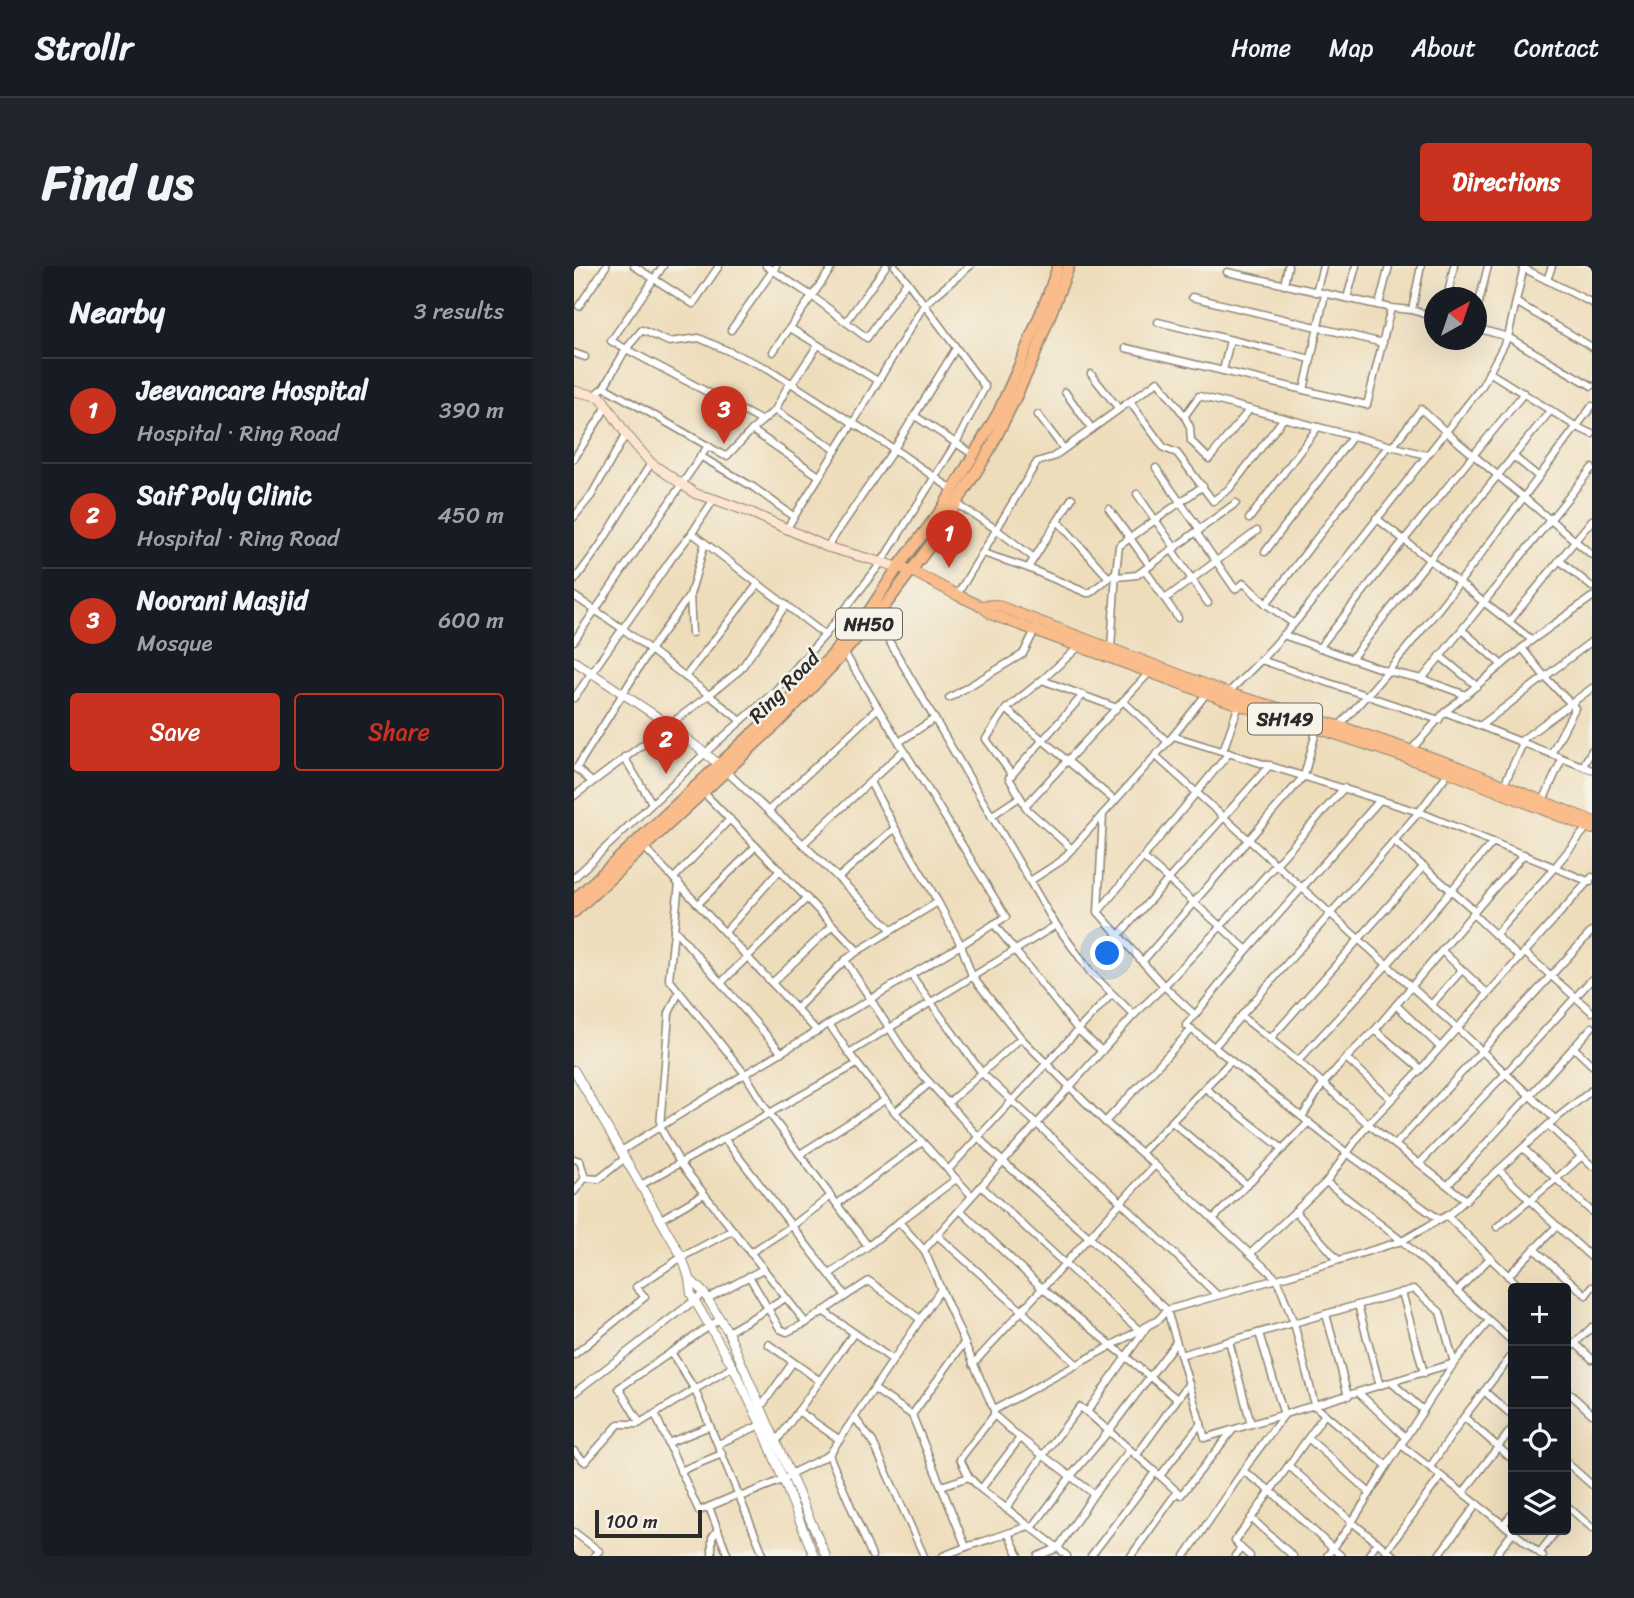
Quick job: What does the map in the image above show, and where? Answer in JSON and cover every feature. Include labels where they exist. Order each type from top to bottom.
[{"type":"highway","name":"Ring Road","points":[[574,912],[703,792],[867,614],[942,509],[998,413],[1058,266]]},
{"type":"highway","name":"Ring Road","points":[[574,900],[787,714],[875,617],[934,540],[989,451],[1032,360],[1069,266]]},
{"type":"main road","points":[[574,391],[601,397],[626,434],[651,463],[696,494],[752,513],[827,547],[898,567]]},
{"type":"main road","name":"SH149","points":[[898,567],[910,570],[981,606],[996,605],[1079,647],[1207,693],[1318,724],[1504,785],[1591,824]]},
{"type":"main road","name":"SH149","points":[[1037,625],[1088,639],[1228,693],[1240,701]]},
{"type":"main road","name":"SH149","points":[[1318,724],[1339,726],[1411,750],[1591,824]]},
{"type":"street","points":[[579,306],[606,266]]},
{"type":"street","points":[[634,266],[693,304],[719,266]]},
{"type":"street","points":[[663,266],[611,341],[762,421]]},
{"type":"street","points":[[766,266],[774,268],[867,338],[907,281]]},
{"type":"street","points":[[773,352],[833,266]]},
{"type":"street","points":[[846,321],[886,266]]},
{"type":"street","points":[[574,878],[705,753],[774,692],[825,635],[881,563],[956,443],[985,387],[895,266]]},
{"type":"street","points":[[902,274],[907,266]]},
{"type":"street","points":[[787,528],[924,304],[970,266]]},
{"type":"street","points":[[1284,285],[1288,266]]},
{"type":"street","points":[[1316,292],[1323,266]]},
{"type":"street","points":[[1347,298],[1356,266]]},
{"type":"street","points":[[1379,305],[1388,266]]},
{"type":"street","points":[[1412,310],[1421,266]]},
{"type":"street","points":[[1449,287],[1454,266]]},
{"type":"street","points":[[1483,287],[1488,266]]},
{"type":"street","points":[[1547,280],[1552,266]]},
{"type":"street","points":[[1228,693],[1294,624],[1482,386],[1508,337],[1523,267],[1592,303]]},
{"type":"street","points":[[731,330],[774,268]]},
{"type":"street","points":[[1227,272],[1424,314]]},
{"type":"street","points":[[1304,390],[1325,293]]},
{"type":"street","points":[[1192,297],[1383,343]]},
{"type":"street","points":[[1516,302],[1592,347]]},
{"type":"street","points":[[1126,348],[1367,405],[1391,308]]},
{"type":"street","points":[[1158,322],[1311,359]]},
{"type":"street","points":[[790,328],[878,381]]},
{"type":"street","points":[[594,395],[604,387],[626,349],[642,330],[669,342],[699,338],[769,369],[953,490]]},
{"type":"street","points":[[1487,331],[1508,337],[1592,386]]},
{"type":"street","points":[[1223,371],[1230,340]]},
{"type":"street","points":[[604,387],[727,456],[775,410],[818,345]]},
{"type":"street","points":[[827,547],[894,449],[956,348]]},
{"type":"street","points":[[574,353],[585,357]]},
{"type":"street","points":[[1489,372],[1592,435]]},
{"type":"street","points":[[1091,374],[1119,409]]},
{"type":"street","points":[[957,595],[1037,462],[1054,457],[1158,381],[1184,415],[1190,429],[1191,441],[1209,459],[1250,410]]},
{"type":"street","points":[[1065,392],[1092,429]]},
{"type":"street","points":[[1319,648],[1524,393]]},
{"type":"street","points":[[1184,415],[1199,396],[1426,455]]},
{"type":"street","points":[[1130,401],[1164,448],[1177,453],[1213,501],[1230,488],[1284,418]]},
{"type":"street","points":[[574,459],[607,406]]},
{"type":"street","points":[[1339,726],[1459,583],[1592,406]]},
{"type":"street","points":[[1266,604],[1421,409],[1592,555]]},
{"type":"street","points":[[775,410],[835,450]]},
{"type":"street","points":[[1351,659],[1551,410]]},
{"type":"street","points":[[1038,415],[1064,449]]},
{"type":"street","points":[[915,416],[974,455]]},
{"type":"street","points":[[1248,519],[1318,427]]},
{"type":"street","points":[[752,430],[819,476]]},
{"type":"street","points":[[574,517],[591,496],[626,434]]},
{"type":"street","points":[[1265,552],[1353,436]]},
{"type":"street","points":[[574,641],[708,446]]},
{"type":"street","points":[[700,456],[753,487],[793,516]]},
{"type":"street","points":[[1513,456],[1539,477]]},
{"type":"street","points":[[574,581],[599,547],[651,463]]},
{"type":"street","points":[[1156,468],[1235,589],[1244,583],[1266,604],[1294,624]]},
{"type":"street","points":[[1422,680],[1592,468]]},
{"type":"street","points":[[1111,648],[1113,576],[1118,548],[1203,486]]},
{"type":"street","points":[[1137,494],[1208,603]]},
{"type":"street","points":[[1028,568],[1072,498]]},
{"type":"street","points":[[574,698],[692,533],[713,499]]},
{"type":"street","points":[[983,553],[1090,593],[1113,576],[1137,575],[1236,503]]},
{"type":"street","points":[[957,504],[996,528],[1034,558]]},
{"type":"street","points":[[1109,509],[1130,538],[1178,618]]},
{"type":"street","points":[[1376,518],[1532,640]]},
{"type":"street","points":[[1509,622],[1592,520]]},
{"type":"street","points":[[1058,521],[1113,576]]},
{"type":"street","points":[[1165,599],[1257,531]]},
{"type":"street","points":[[692,533],[825,635]]},
{"type":"street","points":[[692,633],[690,595],[705,543]]},
{"type":"street","points":[[1559,560],[1592,587]]},
{"type":"street","points":[[685,677],[758,584]]},
{"type":"street","points":[[593,782],[575,768],[650,650],[690,595]]},
{"type":"street","points":[[574,596],[623,629],[741,721]]},
{"type":"street","points":[[1411,750],[1445,712],[1532,640],[1591,598]]},
{"type":"street","points":[[574,796],[740,670],[786,606]]},
{"type":"street","points":[[875,617],[1056,925],[1091,973],[1134,1015]]},
{"type":"street","points":[[949,698],[1023,654],[1037,625]]},
{"type":"street","points":[[1462,630],[1502,665]]},
{"type":"street","points":[[1283,635],[1466,695]]},
{"type":"street","points":[[1012,775],[986,739],[1006,709],[1088,639]]},
{"type":"street","points":[[1480,726],[1592,641]]},
{"type":"street","points":[[1522,648],[1575,708],[1551,754]]},
{"type":"street","points":[[585,1178],[598,1179],[623,1154],[660,1127],[1006,917],[844,652]]},
{"type":"street","points":[[1440,656],[1477,686]]},
{"type":"street","points":[[1261,660],[1439,720]]},
{"type":"street","points":[[574,661],[668,724],[723,768],[892,930]]},
{"type":"street","points":[[1026,806],[1150,672]]},
{"type":"street","points":[[1042,680],[1117,708]]},
{"type":"street","points":[[1504,785],[1521,742],[1592,688]]},
{"type":"street","points":[[1030,881],[1061,861],[1156,756],[1207,693]]},
{"type":"street","points":[[1072,849],[1028,810],[1009,778],[1083,695]]},
{"type":"street","points":[[1098,912],[1198,794],[1226,752],[1240,701]]},
{"type":"street","points":[[1124,702],[1168,742]]},
{"type":"street","points":[[769,810],[878,708]]},
{"type":"street","points":[[1006,709],[1115,801]]},
{"type":"street","points":[[1445,712],[1592,770]]},
{"type":"street","points":[[899,742],[934,719]]},
{"type":"street","points":[[1142,962],[1304,776],[1318,724]]},
{"type":"street","points":[[1173,736],[1419,812],[1591,880],[1368,1124],[1326,1181],[1250,1254]]},
{"type":"street","points":[[803,844],[904,750]]},
{"type":"street","points":[[1583,766],[1592,750]]},
{"type":"street","points":[[1156,756],[1555,1119]]},
{"type":"street","points":[[624,757],[652,803]]},
{"type":"street","points":[[1543,801],[1562,759]]},
{"type":"street","points":[[1119,935],[1270,765]]},
{"type":"street","points":[[1214,1047],[1419,812],[1452,769]]},
{"type":"street","points":[[870,782],[961,945],[972,976],[1021,1038],[1069,1087],[1277,1279],[1294,1323],[1315,1406],[1387,1466]]},
{"type":"street","points":[[924,1250],[1134,1015],[1221,926],[1344,788]]},
{"type":"street","points":[[703,792],[858,951]]},
{"type":"street","points":[[991,816],[1020,797]]},
{"type":"street","points":[[1380,800],[1301,887],[1186,1025],[1347,1153],[1440,1220]]},
{"type":"street","points":[[1103,814],[1098,912],[1164,986],[1195,1015]]},
{"type":"street","points":[[730,819],[676,881],[669,979],[745,1074],[769,1113],[868,1246]]},
{"type":"street","points":[[1496,935],[1591,824]]},
{"type":"street","points":[[838,878],[895,828]]},
{"type":"street","points":[[1394,841],[1451,890],[1496,935],[1551,976],[1592,1012]]},
{"type":"street","points":[[1298,1061],[1387,965],[1493,842]]},
{"type":"street","points":[[644,846],[817,1031]]},
{"type":"street","points":[[698,904],[757,846]]},
{"type":"street","points":[[1302,1117],[1323,1084],[1375,1030],[1524,855]]},
{"type":"street","points":[[1144,858],[1247,950]]},
{"type":"street","points":[[1270,1039],[1424,866]]},
{"type":"street","points":[[725,932],[780,870]]},
{"type":"street","points":[[721,983],[807,898]]},
{"type":"street","points":[[796,1009],[845,960],[938,902]]},
{"type":"street","points":[[994,924],[1078,1030],[1102,1051]]},
{"type":"street","points":[[772,983],[833,925]]},
{"type":"street","points":[[849,1053],[1056,925]]},
{"type":"street","points":[[674,929],[781,1052]]},
{"type":"street","points":[[1396,1144],[1592,931]]},
{"type":"street","points":[[1442,951],[1487,993]]},
{"type":"street","points":[[845,960],[912,1063],[979,1137],[1167,1310],[1205,1438],[1454,1363]]},
{"type":"street","points":[[1431,1005],[1462,970]]},
{"type":"street","points":[[911,975],[982,1073],[1217,1295]]},
{"type":"street","points":[[1420,1163],[1592,979]]},
{"type":"street","points":[[679,992],[669,1013],[660,1127],[680,1163],[806,1323]]},
{"type":"street","points":[[948,1170],[1112,994]]},
{"type":"street","points":[[1396,1005],[1440,1047]]},
{"type":"street","points":[[1241,1016],[1298,1061],[1368,1124],[1466,1200]]},
{"type":"street","points":[[829,1024],[885,1100],[972,1196]]},
{"type":"street","points":[[1448,1185],[1592,1027]]},
{"type":"street","points":[[1105,1122],[1192,1029]]},
{"type":"street","points":[[1375,1030],[1421,1069]]},
{"type":"street","points":[[948,1103],[1021,1038]]},
{"type":"street","points":[[1573,1047],[1592,1065]]},
{"type":"street","points":[[1346,1058],[1391,1099]]},
{"type":"street","points":[[1142,1153],[1231,1061]]},
{"type":"street","points":[[641,1185],[857,1064]]},
{"type":"street","points":[[574,1070],[682,1257],[694,1300],[737,1364],[761,1407],[764,1423],[776,1442],[814,1556]]},
{"type":"street","points":[[895,1112],[930,1083]]},
{"type":"street","points":[[1205,1088],[1283,1149]]},
{"type":"street","points":[[1067,1556],[981,1489],[969,1477],[960,1462],[960,1457],[994,1413],[1157,1320],[1167,1310],[1402,1241],[1447,1216],[1548,1125],[1592,1090]]},
{"type":"street","points":[[800,1154],[885,1100]]},
{"type":"street","points":[[1172,1122],[1247,1185]]},
{"type":"street","points":[[1213,1219],[1309,1122]]},
{"type":"street","points":[[1548,1125],[1592,1166]]},
{"type":"street","points":[[724,1138],[846,1296]]},
{"type":"street","points":[[837,1204],[922,1142]]},
{"type":"street","points":[[1523,1149],[1592,1212]]},
{"type":"street","points":[[1497,1227],[1592,1153]]},
{"type":"street","points":[[574,1159],[580,1160],[585,1178]]},
{"type":"street","points":[[974,1364],[1155,1165]]},
{"type":"street","points":[[1499,1170],[1592,1258]]},
{"type":"street","points":[[574,1192],[585,1178]]},
{"type":"street","points":[[830,1275],[956,1179]]},
{"type":"street","points":[[1326,1181],[1402,1241],[1508,1338]]},
{"type":"street","points":[[981,1186],[1139,1330]]},
{"type":"street","points":[[661,1220],[704,1194]]},
{"type":"street","points":[[750,1253],[831,1196]]},
{"type":"street","points":[[960,1210],[1042,1288],[1177,1399]]},
{"type":"street","points":[[1295,1211],[1338,1259]]},
{"type":"street","points":[[1447,1216],[1516,1283]]},
{"type":"street","points":[[900,1222],[924,1250],[994,1413],[1020,1438],[1094,1494]]},
{"type":"street","points":[[1508,1276],[1557,1226]]},
{"type":"street","points":[[574,1355],[645,1297],[636,1287],[682,1257],[733,1230]]},
{"type":"street","points":[[937,1235],[1077,1365]]},
{"type":"street","points":[[1534,1249],[1586,1295],[1592,1287]]},
{"type":"street","points":[[1457,1291],[1490,1258]]},
{"type":"street","points":[[574,1394],[694,1300],[763,1269]]},
{"type":"street","points":[[749,1276],[782,1331],[787,1332],[806,1323],[869,1281],[920,1319]]},
{"type":"street","points":[[689,1278],[706,1296],[728,1332],[737,1364],[826,1556]]},
{"type":"street","points":[[655,1414],[699,1511],[788,1476],[829,1455],[941,1289]]},
{"type":"street","points":[[1180,1355],[1414,1289],[1440,1312],[1454,1363]]},
{"type":"street","points":[[1402,1292],[1424,1373]]},
{"type":"street","points":[[728,1332],[786,1298]]},
{"type":"street","points":[[1358,1305],[1380,1386]]},
{"type":"street","points":[[823,1311],[893,1360]]},
{"type":"street","points":[[1326,1314],[1348,1396]]},
{"type":"street","points":[[640,1423],[619,1388],[720,1319]]},
{"type":"street","points":[[1327,1556],[1352,1522],[1454,1363],[1489,1321]]},
{"type":"street","points":[[1087,1412],[1147,1325]]},
{"type":"street","points":[[1571,1347],[1592,1327]]},
{"type":"street","points":[[776,1442],[854,1333]]},
{"type":"street","points":[[1259,1333],[1284,1415]]},
{"type":"street","points":[[1229,1341],[1251,1424]]},
{"type":"street","points":[[943,1556],[1030,1527],[1108,1432],[1176,1342]]},
{"type":"street","points":[[912,1415],[964,1343]]},
{"type":"street","points":[[1575,1343],[1592,1359]]},
{"type":"street","points":[[768,1344],[820,1381]]},
{"type":"street","points":[[671,1352],[695,1390],[764,1556]]},
{"type":"street","points":[[1430,1467],[1508,1360]]},
{"type":"street","points":[[761,1407],[793,1362]]},
{"type":"street","points":[[574,1451],[585,1462],[620,1424],[640,1423],[737,1364]]},
{"type":"street","points":[[1392,1382],[1423,1410]]},
{"type":"street","points":[[1038,1556],[1058,1548],[1094,1494],[1133,1453],[1189,1383]]},
{"type":"street","points":[[874,1389],[912,1415],[966,1548]]},
{"type":"street","points":[[1484,1391],[1508,1412]]},
{"type":"street","points":[[1359,1393],[1406,1438]]},
{"type":"street","points":[[1571,1395],[1592,1414]]},
{"type":"street","points":[[1006,1508],[1042,1455],[1080,1407],[1181,1495],[1233,1430]]},
{"type":"street","points":[[798,1411],[840,1440]]},
{"type":"street","points":[[1250,1556],[1235,1541],[1325,1414]]},
{"type":"street","points":[[1185,1556],[1284,1415]]},
{"type":"street","points":[[1464,1417],[1508,1455]]},
{"type":"street","points":[[855,1418],[873,1442],[924,1556]]},
{"type":"street","points":[[718,1444],[764,1423]]},
{"type":"street","points":[[1091,1556],[1201,1423]]},
{"type":"street","points":[[668,1443],[710,1426]]},
{"type":"street","points":[[1463,1493],[1508,1433]]},
{"type":"street","points":[[981,1489],[1020,1438]]},
{"type":"street","points":[[1308,1438],[1370,1493]]},
{"type":"street","points":[[1401,1445],[1508,1528]]},
{"type":"street","points":[[680,1471],[722,1454]]},
{"type":"street","points":[[829,1455],[872,1556]]},
{"type":"street","points":[[1289,1466],[1394,1556]]},
{"type":"street","points":[[1571,1466],[1592,1485]]},
{"type":"street","points":[[1243,1471],[1271,1491],[1341,1556]]},
{"type":"street","points":[[1387,1550],[1441,1476]]},
{"type":"street","points":[[941,1486],[969,1477]]},
{"type":"street","points":[[1130,1556],[1177,1492]]},
{"type":"street","points":[[1438,1556],[1477,1504]]},
{"type":"street","points":[[709,1507],[728,1556]]},
{"type":"street","points":[[1572,1511],[1592,1528]]},
{"type":"street","points":[[1251,1518],[1293,1556]]},
{"type":"street","points":[[1503,1525],[1508,1519]]},
{"type":"street","points":[[712,1556],[712,1538],[718,1530]]},
{"type":"street","points":[[574,1532],[599,1552],[594,1556]]},
{"type":"street","points":[[1008,1533],[1019,1556]]},
{"type":"street","points":[[1495,1556],[1511,1535]]},
{"type":"street","points":[[1517,1535],[1542,1554],[1554,1535]]},
{"type":"street","points":[[1368,1556],[1377,1542]]},
{"type":"street","points":[[1235,1556],[1241,1548]]},
{"type":"place","name":"Noorani Masjid","points":[[724,444]]},
{"type":"place","name":"Jeevancare Hospital","points":[[949,568]]},
{"type":"place","name":"Saif Poly Clinic","points":[[666,774]]}]
